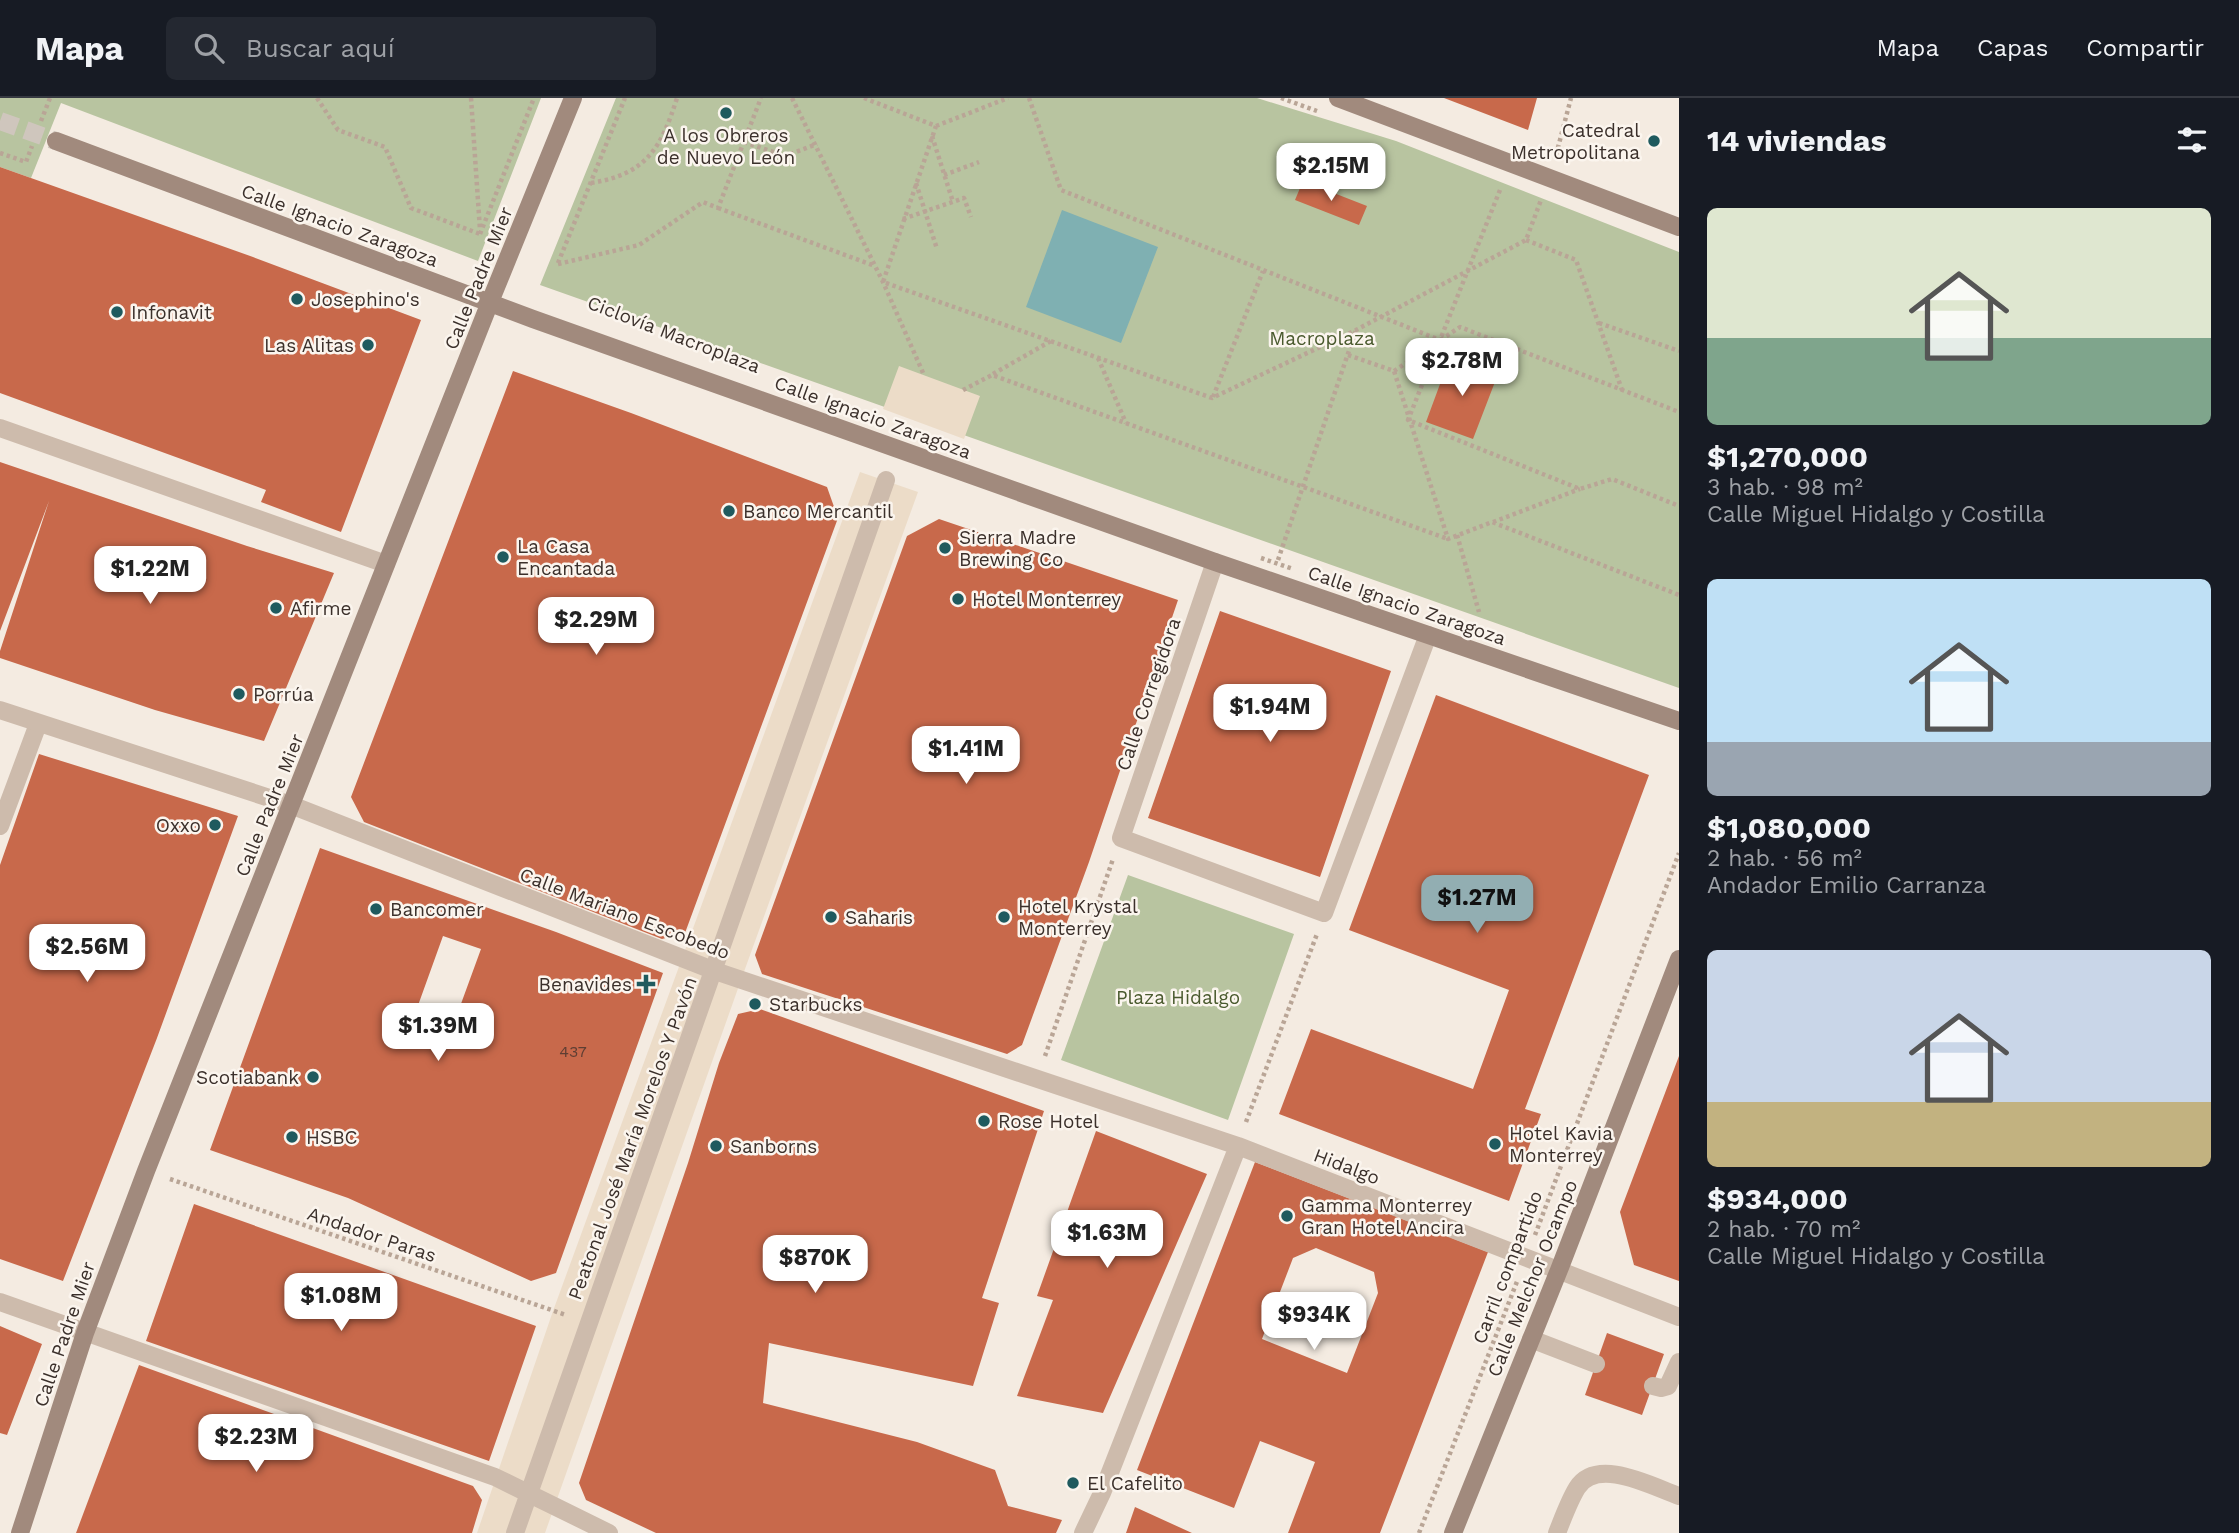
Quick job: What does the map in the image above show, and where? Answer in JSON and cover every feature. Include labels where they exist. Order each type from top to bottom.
[{"type":"street","name":"Calle Padre Mier","points":[[20,1533],[85,1333],[146,1171],[573,98]]},
{"type":"street","points":[[1338,98],[1679,227]]},
{"type":"street","name":"Calle Ignacio Zaragoza","points":[[56,141],[490,302],[1215,562],[1679,721]]},
{"type":"street","points":[[0,428],[386,564]]},
{"type":"street","name":"Peatonal José María Morelos Y Pavón","points":[[515,1533],[886,480]]},
{"type":"street","name":"Calle Corregidora","points":[[1121,838],[1215,562]]},
{"type":"street","points":[[1121,838],[1324,913],[1429,635]]},
{"type":"street","name":"Calle Mariano Escobedo","points":[[0,710],[291,805],[715,971],[1238,1146]]},
{"type":"street","points":[[0,826],[38,724]]},
{"type":"street","name":"Calle Melchor Ocampo","points":[[1454,1533],[1679,959]]},
{"type":"street","points":[[1083,1533],[1102,1493],[1238,1146]]},
{"type":"street","name":"Hidalgo","points":[[1238,1146],[1559,1270]]},
{"type":"street","points":[[1559,1270],[1679,1317]]},
{"type":"street","points":[[0,1302],[495,1476],[609,1533]]},
{"type":"street","points":[[1531,1339],[1596,1364]]},
{"type":"street","points":[[1653,1385],[1661,1388],[1668,1386],[1679,1362]]},
{"type":"street","points":[[1557,1533],[1578,1486],[1595,1474],[1615,1474],[1679,1496]]},
{"type":"path","points":[[317,98],[338,130],[385,147],[411,208],[480,234]]},
{"type":"path","points":[[471,98],[480,234]]},
{"type":"path","points":[[480,234],[534,98]]},
{"type":"path","points":[[625,98],[558,264],[639,245],[703,202],[875,266]]},
{"type":"path","points":[[591,184],[629,172],[654,153],[669,123],[677,98]]},
{"type":"path","points":[[719,208],[761,98]]},
{"type":"path","points":[[792,98],[883,282],[924,375]]},
{"type":"path","points":[[864,98],[936,125],[1008,98]]},
{"type":"path","points":[[1029,98],[1061,190],[1440,340]]},
{"type":"path","points":[[883,282],[1212,398],[1382,317],[1526,240],[1550,176],[1571,98]]},
{"type":"path","points":[[883,282],[936,125]]},
{"type":"path","points":[[932,136],[953,202]]},
{"type":"path","points":[[744,142],[785,156],[817,144]]},
{"type":"path","points":[[0,153],[26,162]]},
{"type":"path","points":[[944,175],[979,162]]},
{"type":"path","points":[[916,183],[937,249]]},
{"type":"path","points":[[1408,420],[1500,190]]},
{"type":"path","points":[[904,219],[964,198],[971,217]]},
{"type":"path","points":[[1526,240],[1576,260],[1622,390]]},
{"type":"path","points":[[1212,398],[1263,271]]},
{"type":"path","points":[[1598,322],[1679,351]]},
{"type":"path","points":[[1394,371],[1460,327],[1679,412]]},
{"type":"path","points":[[1271,581],[1356,330]]},
{"type":"path","points":[[963,390],[1051,341]]},
{"type":"path","points":[[1348,355],[1394,371]]},
{"type":"path","points":[[1097,357],[1126,423]]},
{"type":"path","points":[[1394,371],[1448,538]]},
{"type":"path","points":[[992,375],[1448,538],[1612,479],[1679,506]]},
{"type":"path","points":[[1408,420],[1580,489]]},
{"type":"path","points":[[1492,522],[1679,595]]},
{"type":"path","points":[[1457,535],[1479,612]]},
{"type":"path","points":[[1250,554],[1293,569]]},
{"type":"path","points":[[1038,1079],[1121,838]]},
{"type":"path","name":"Carril compartido","points":[[1419,1533],[1679,853]]},
{"type":"path","points":[[1238,1146],[1324,913]]},
{"type":"path","name":"Andador Paras","points":[[146,1171],[589,1323]]},
{"type":"green space","points":[[0,98],[541,98],[478,261],[61,103],[31,178],[0,167]]},
{"type":"green space","name":"Macroplaza","points":[[616,98],[1257,98],[1396,141],[1679,252],[1679,688],[540,285]]},
{"type":"green space","name":"Plaza Hidalgo","points":[[1128,875],[1294,934],[1228,1120],[1061,1060]]},
{"type":"shaded area","points":[[899,366],[980,396],[964,439],[883,409]]},
{"type":"shaded area","points":[[860,472],[918,492],[545,1533],[477,1533],[553,1311]]},
{"type":"water","points":[[1062,210],[1158,247],[1121,343],[1026,307]]},
{"type":"building","points":[[1444,98],[1537,98],[1528,130]]},
{"type":"building","points":[[0,167],[421,320],[341,532],[261,502],[266,490],[0,393]]},
{"type":"building","points":[[1303,181],[1367,206],[1359,225],[1295,200]]},
{"type":"building","points":[[1450,357],[1498,374],[1473,439],[1426,422]]},
{"type":"building","points":[[513,371],[827,487],[838,518],[685,933],[662,939],[364,822],[351,797]]},
{"type":"building","points":[[0,462],[334,573],[264,741],[155,710],[0,658],[49,501],[0,631]]},
{"type":"building","points":[[939,519],[1178,600],[1089,862],[1022,1045],[1007,1054],[762,974],[755,955],[907,536]]},
{"type":"building","points":[[1220,611],[1391,671],[1320,877],[1148,818]]},
{"type":"building","points":[[1436,695],[1649,775],[1525,1109],[1541,1114],[1509,1201],[1279,1114],[1311,1029],[1473,1089],[1509,990],[1349,930]]},
{"type":"building","points":[[39,754],[238,816],[157,1038],[63,1281],[0,1259],[0,865]]},
{"type":"building","points":[[320,848],[663,973],[556,1273],[531,1281],[348,1198],[210,1150]],"holes":[[[443,936],[481,949],[454,1023],[416,1011]]]},
{"type":"building","points":[[760,1009],[1044,1111],[982,1298],[999,1303],[973,1386],[769,1343],[763,1403],[917,1442],[995,1470],[1008,1506],[1062,1520],[1056,1533],[656,1533],[586,1500],[579,1483],[688,1163],[719,1063],[738,1014]]},
{"type":"building","points":[[1679,1056],[1679,1281],[1634,1265],[1620,1212]]},
{"type":"building","points":[[1096,1131],[1207,1174],[1103,1413],[1017,1396],[1053,1300],[1037,1296]]},
{"type":"building","points":[[1255,1162],[1488,1252],[1380,1533],[1288,1533],[1315,1462],[1260,1441],[1234,1508],[1137,1470]],"holes":[[[1316,1248],[1374,1272],[1378,1293],[1347,1373],[1262,1339],[1293,1258]]]},
{"type":"building","points":[[194,1204],[536,1326],[489,1461],[146,1341]]},
{"type":"building","points":[[0,1326],[42,1344],[7,1435],[0,1433]]},
{"type":"building","points":[[1607,1333],[1664,1354],[1642,1415],[1585,1395]]},
{"type":"building","points":[[139,1365],[473,1486],[482,1500],[472,1533],[76,1533]]},
{"type":"building","points":[[1135,1507],[1192,1533],[1126,1533]]},
{"type":"tunnel","points":[[0,121],[56,141]]},
{"type":"place","name":"A los Obreros de Nuevo León","points":[[726,113]]},
{"type":"place","name":"Catedral Metropolitana","points":[[1654,141]]},
{"type":"place","name":"Josephino's","points":[[297,299]]},
{"type":"place","name":"Infonavit","points":[[117,312]]},
{"type":"place","name":"Las Alitas","points":[[368,345]]},
{"type":"place","name":"Banco Mercantil","points":[[729,511]]},
{"type":"place","name":"Sierra Madre Brewing Co","points":[[945,548]]},
{"type":"place","name":"La Casa Encantada","points":[[503,557]]},
{"type":"place","name":"Hotel Monterrey","points":[[958,599]]},
{"type":"place","name":"Afirme","points":[[276,608]]},
{"type":"place","name":"Porrúa","points":[[239,694]]},
{"type":"place","name":"Oxxo","points":[[215,825]]},
{"type":"place","name":"Bancomer","points":[[376,909]]},
{"type":"place","name":"Saharis","points":[[831,917]]},
{"type":"place","name":"Hotel Krystal Monterrey","points":[[1004,917]]},
{"type":"place","name":"Benavides","points":[[646,984]]},
{"type":"place","name":"Starbucks","points":[[755,1004]]},
{"type":"place","name":"Scotiabank","points":[[313,1077]]},
{"type":"place","name":"Rose Hotel","points":[[984,1121]]},
{"type":"place","name":"HSBC","points":[[292,1137]]},
{"type":"place","name":"Hotel Kavia Monterrey","points":[[1495,1144]]},
{"type":"place","name":"Sanborns","points":[[716,1146]]},
{"type":"place","name":"Gamma Monterrey Gran Hotel Ancira","points":[[1287,1216]]},
{"type":"place","name":"El Cafelito","points":[[1073,1483]]}]
